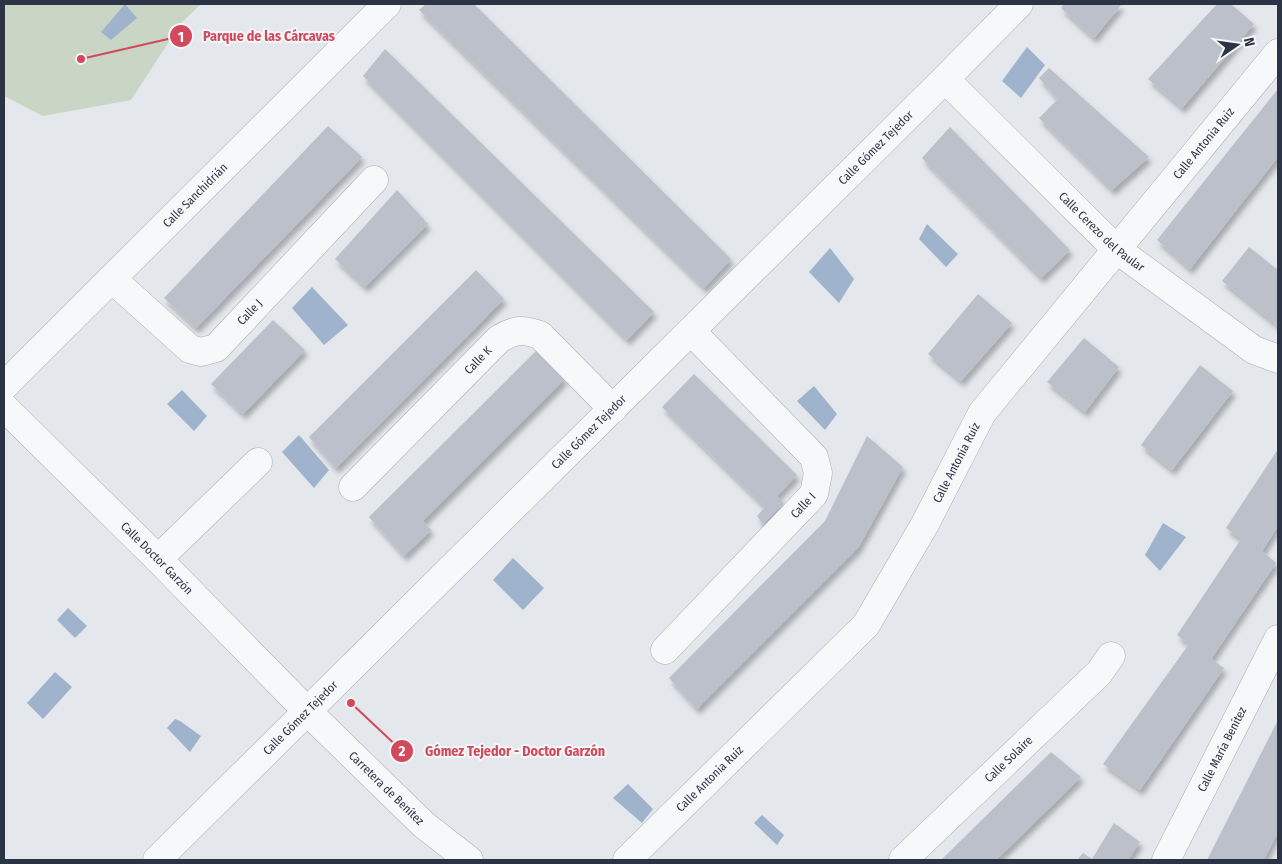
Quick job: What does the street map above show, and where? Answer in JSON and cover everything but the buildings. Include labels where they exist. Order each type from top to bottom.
[{"type":"street","name":"Calle Sanchidrián","points":[[4,386],[387,4]]},
{"type":"street","name":"Calle Gómez Tejedor","points":[[157,860],[692,331],[1019,4]]},
{"type":"street","name":"Calle Antonia Ruiz","points":[[627,860],[866,625],[926,524],[982,413],[1278,53]]},
{"type":"street","name":"Calle Cerezo del Paular","points":[[945,79],[1116,248],[1254,350],[1278,359]]},
{"type":"street","name":"Calle J","points":[[112,279],[190,349],[201,352],[216,348],[374,180]]},
{"type":"street","name":"Calle K","points":[[353,487],[499,339],[512,331],[526,330],[540,335],[613,409]]},
{"type":"street","name":"Calle I","points":[[665,650],[814,494],[818,474],[814,457],[692,331]]},
{"type":"street","name":"Calle Doctor Garzón","points":[[4,407],[158,559],[307,712]]},
{"type":"street","points":[[158,559],[258,462]]},
{"type":"street","name":"Calle María Benítez","points":[[1166,860],[1278,639]]},
{"type":"street","name":"Calle Solaire","points":[[903,860],[1099,673],[1111,656]]},
{"type":"street","name":"Carretera de Benítez","points":[[307,712],[424,825],[469,860]]},
{"type":"green space","points":[[4,4],[201,4],[181,23],[131,100],[43,116],[4,96]]},
{"type":"water","points":[[125,4],[137,18],[111,40],[101,32]]},
{"type":"water","points":[[1027,47],[1045,65],[1021,98],[1002,81]]},
{"type":"water","points":[[927,224],[958,254],[946,267],[919,239]]},
{"type":"water","points":[[830,248],[854,279],[839,303],[809,272]]},
{"type":"water","points":[[312,287],[348,325],[324,345],[292,308]]},
{"type":"water","points":[[814,386],[837,414],[825,430],[797,401]]},
{"type":"water","points":[[182,390],[207,416],[194,431],[167,404]]},
{"type":"water","points":[[299,435],[329,470],[314,488],[282,452]]},
{"type":"water","points":[[1163,523],[1186,537],[1160,571],[1145,555]]},
{"type":"water","points":[[513,558],[544,588],[523,610],[493,580]]},
{"type":"water","points":[[68,608],[87,626],[75,638],[57,620]]},
{"type":"water","points":[[55,672],[72,687],[43,719],[27,703]]},
{"type":"water","points":[[175,719],[201,736],[190,752],[167,728]]},
{"type":"water","points":[[628,784],[653,809],[642,823],[613,798]]},
{"type":"water","points":[[762,815],[784,835],[777,845],[754,823]]},
{"type":"place","name":"Parque de las Cárcavas","points":[[81,59]]},
{"type":"place","name":"Gómez Tejedor - Doctor Garzón","points":[[351,703]]}]
